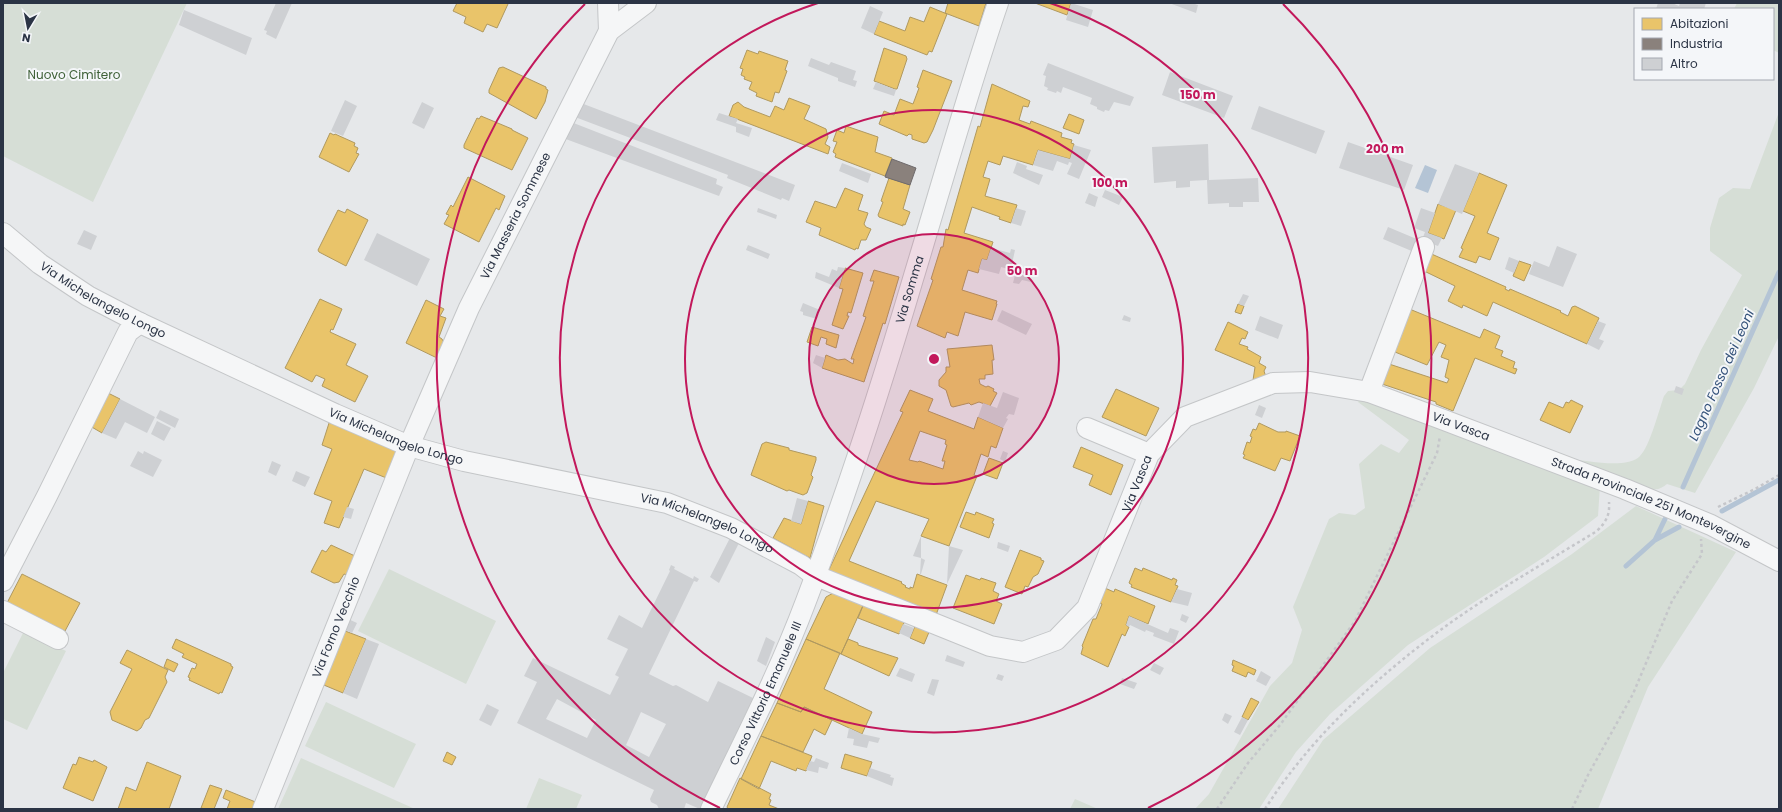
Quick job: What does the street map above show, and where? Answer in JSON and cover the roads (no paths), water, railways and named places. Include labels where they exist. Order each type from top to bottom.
[{"type":"street","points":[[608,3],[609,31]]},
{"type":"street","name":"Via Masseria Sommese","points":[[409,446],[470,308],[609,31],[646,3]]},
{"type":"street","name":"Via Somma","points":[[814,575],[862,438],[913,280],[966,100],[998,3]]},
{"type":"street","name":"Via Michelangelo Longo","points":[[3,233],[40,264],[88,296],[140,323],[329,411],[409,446],[464,462],[667,503],[731,528],[801,565],[814,575]]},
{"type":"street","points":[[1369,392],[1424,247]]},
{"type":"street","points":[[3,581],[128,332],[140,323]]},
{"type":"street","name":"Via Vasca","points":[[814,575],[990,646],[1023,652],[1056,640],[1087,608],[1149,454],[1185,417],[1273,383],[1310,382],[1369,392],[1522,450]]},
{"type":"street","points":[[1087,428],[1149,454]]},
{"type":"street","name":"Via Forno Vecchio","points":[[263,809],[409,446]]},
{"type":"street","name":"Strada Provinciale 251 Montevergine","points":[[1522,450],[1695,518],[1779,561]]},
{"type":"street","name":"Corso Vittorio Emanuele III","points":[[711,809],[763,703],[806,601],[814,575]]},
{"type":"street","points":[[3,612],[58,640]]},
{"type":"water","points":[[1425,165],[1437,170],[1428,193],[1415,188]]},
{"type":"waterway","name":"Lagno Fosso dei Leoni","points":[[1683,487],[1779,272]]},
{"type":"waterway","points":[[1722,511],[1779,480]]},
{"type":"waterway","name":"Lagno Fosso dei Leoni","points":[[1655,540],[1665,519]]},
{"type":"waterway","points":[[1626,566],[1655,540],[1679,527]]},
{"type":"park label","name":"Nuovo Cimitero","points":[[74,75]]}]
